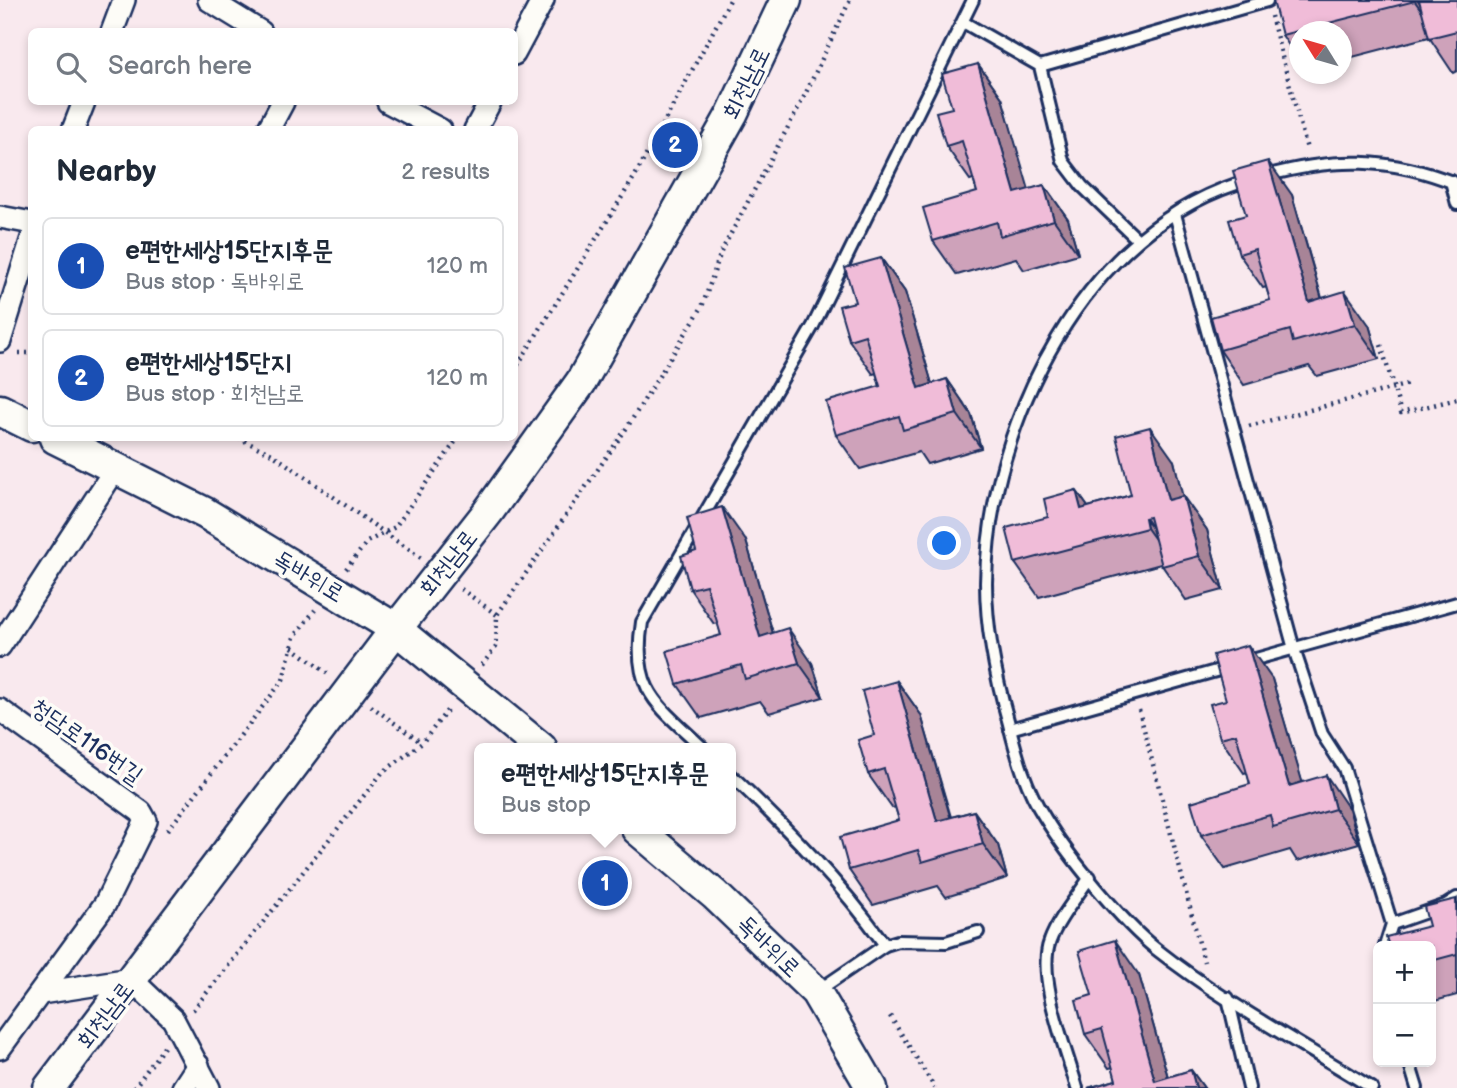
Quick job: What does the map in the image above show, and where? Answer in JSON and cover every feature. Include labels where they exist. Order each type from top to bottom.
[{"type":"main road","name":"회천남로","points":[[49,1088],[396,629],[488,512],[581,382],[732,114],[786,0]]},
{"type":"main road","points":[[0,410],[28,424]]},
{"type":"main road","name":"독바위로","points":[[61,441],[205,513],[396,629],[535,743]]},
{"type":"main road","name":"독바위로","points":[[643,834],[715,895],[816,992],[872,1088]]},
{"type":"street","points":[[113,28],[124,0]]},
{"type":"street","points":[[209,0],[254,28]]},
{"type":"street","points":[[518,47],[543,0]]},
{"type":"street","points":[[75,126],[83,105]]},
{"type":"street","points":[[270,126],[281,105]]},
{"type":"street","points":[[394,105],[433,126]]},
{"type":"street","points":[[477,126],[488,105]]},
{"type":"street","points":[[0,217],[28,222]]},
{"type":"street","points":[[0,341],[28,251]]},
{"type":"street","points":[[0,646],[116,468]]},
{"type":"street","name":"청담로116번길","points":[[0,710],[145,817],[143,830],[127,856],[105,904],[0,1048]]},
{"type":"street","points":[[41,993],[131,979],[158,1002],[178,1029],[209,1088]]},
{"type":"street","points":[[183,1088],[198,1065]]},
{"type":"lane","points":[[699,743],[644,686],[639,665],[642,622],[813,326],[973,0]]},
{"type":"lane","points":[[963,22],[1040,66],[1266,1]]},
{"type":"lane","points":[[1040,66],[1063,161],[1082,186],[1138,240]]},
{"type":"lane","points":[[1372,1088],[1210,987],[1154,947],[1090,877],[1044,817],[1022,774],[989,639],[986,583],[990,532],[1006,461],[1029,394],[1055,342],[1111,265],[1138,240],[1175,214],[1230,185],[1311,164],[1355,161],[1391,164],[1454,182],[1457,204]]},
{"type":"lane","points":[[1175,214],[1294,649],[1322,734],[1344,768],[1392,924],[1387,941]]},
{"type":"lane","points":[[1010,729],[1457,603]]},
{"type":"lane","points":[[736,780],[799,839],[846,892],[885,945]]},
{"type":"lane","points":[[1077,1088],[1049,988],[1046,967],[1049,942],[1090,877]]},
{"type":"lane","points":[[1392,924],[1446,905],[1457,898]]},
{"type":"lane","points":[[816,992],[885,945],[898,941],[946,942],[978,932]]},
{"type":"lane","points":[[1228,998],[1249,1088]]},
{"type":"lane","points":[[1411,1067],[1417,1088]]},
{"type":"path","points":[[518,365],[635,176],[730,0]]},
{"type":"path","points":[[496,647],[497,615],[628,426],[702,307],[721,252],[802,101],[850,0]]},
{"type":"path","points":[[1266,1],[1311,164]]},
{"type":"path","points":[[1381,345],[1401,412],[1457,399]]},
{"type":"path","points":[[24,355],[28,354]]},
{"type":"path","points":[[1235,430],[1409,384]]},
{"type":"path","points":[[244,441],[272,454],[385,532]]},
{"type":"path","points":[[367,542],[395,527],[455,441]]},
{"type":"path","points":[[1135,694],[1210,987]]},
{"type":"path","points":[[134,1088],[382,773],[422,743]]},
{"type":"path","points":[[890,1016],[935,1088]]},
{"type":"building","points":[[1419,0],[1457,0],[1457,31],[1429,38]]},
{"type":"building","points":[[1273,1],[1415,1],[1337,21],[1289,21],[1289,33],[1282,35]]},
{"type":"building","points":[[978,64],[1015,193],[1044,185],[1054,220],[1000,236],[997,222],[933,241],[923,208],[977,192],[962,141],[946,146],[936,112],[952,108],[942,74]]},
{"type":"building","points":[[1268,161],[1309,302],[1345,291],[1355,324],[1293,342],[1290,330],[1220,350],[1211,317],[1270,300],[1255,249],[1239,254],[1229,220],[1246,215],[1233,171]]},
{"type":"building","points":[[881,258],[919,388],[947,379],[957,414],[903,430],[899,416],[836,435],[826,402],[880,386],[865,335],[849,340],[839,306],[855,302],[845,268]]},
{"type":"building","points":[[1150,427],[1168,500],[1183,496],[1199,556],[1162,566],[1149,517],[1145,518],[1147,528],[1015,563],[1006,528],[1048,517],[1044,499],[1076,490],[1081,509],[1131,495],[1116,436]]},
{"type":"building","points":[[722,507],[760,637],[788,628],[799,663],[745,679],[741,665],[677,684],[667,651],[721,635],[706,585],[690,589],[681,556],[696,551],[687,518]]},
{"type":"building","points":[[1248,645],[1289,786],[1326,775],[1335,809],[1273,827],[1270,815],[1201,835],[1191,802],[1250,784],[1236,734],[1220,738],[1210,704],[1226,700],[1213,655]]},
{"type":"building","points":[[897,681],[937,821],[974,811],[983,844],[922,862],[918,850],[849,870],[840,837],[899,820],[884,769],[868,774],[858,740],[874,735],[862,691]]},
{"type":"building","points":[[1456,899],[1457,954],[1436,960],[1436,941],[1387,941],[1386,937],[1429,926],[1424,907]]},
{"type":"building","points":[[1115,940],[1155,1081],[1191,1070],[1196,1088],[1088,1088],[1116,1080],[1102,1029],[1085,1034],[1076,1000],[1092,995],[1079,951]]},
{"type":"place","name":"e편한세상15단지","points":[[675,145]]},
{"type":"place","name":"e편한세상15단지후문","points":[[605,883]]}]
